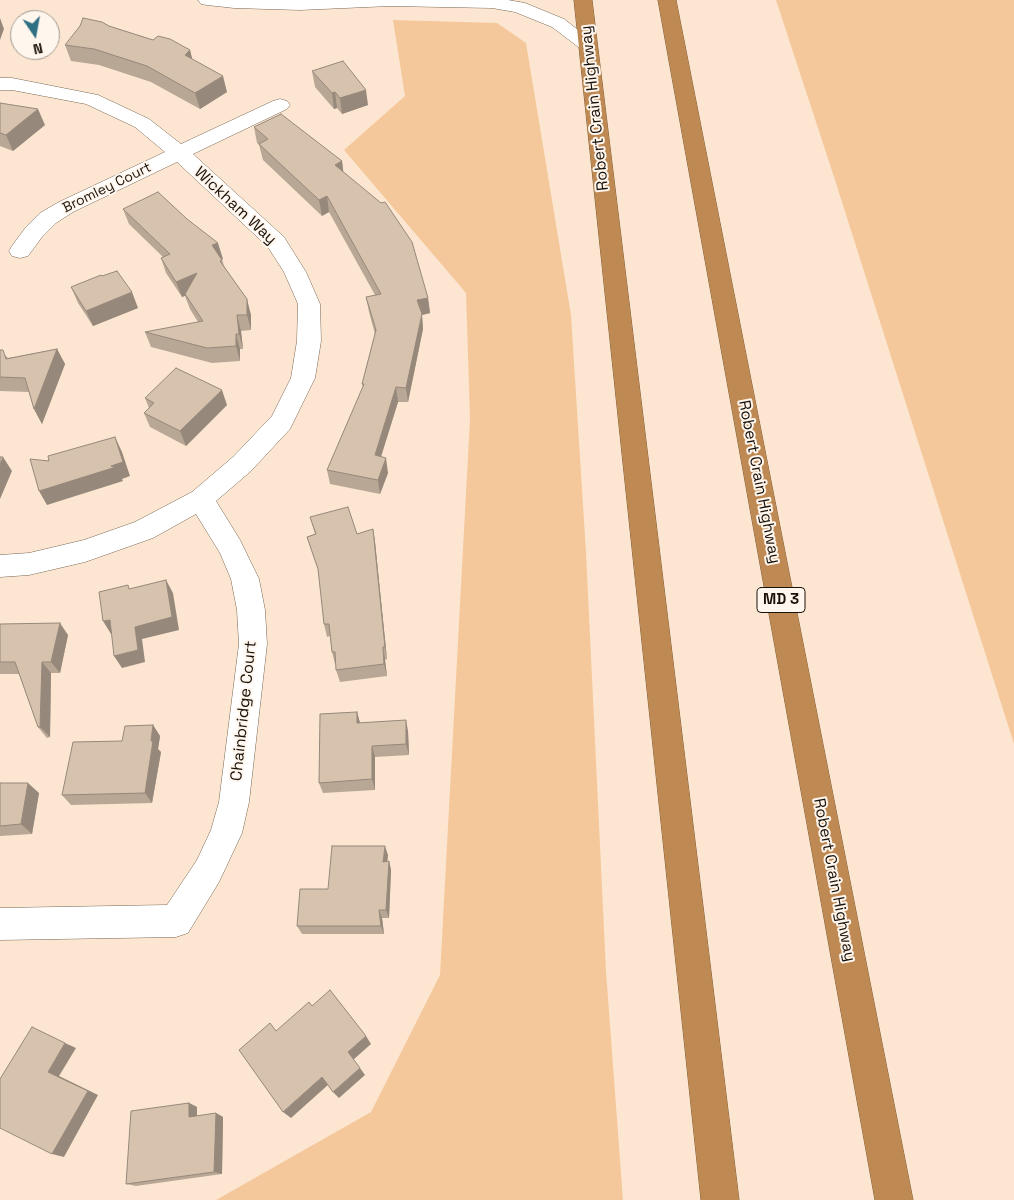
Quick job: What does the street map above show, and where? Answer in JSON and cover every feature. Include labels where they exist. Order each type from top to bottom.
[{"type":"highway","name":"Robert Crain Highway","points":[[583,0],[720,1200]]},
{"type":"highway","name":"Robert Crain Highway","points":[[668,0],[894,1200]]},
{"type":"street","points":[[207,0],[267,5],[398,0]]},
{"type":"street","points":[[392,0],[492,3],[519,7],[558,23],[588,45]]},
{"type":"street","name":"Wickham Way","points":[[0,84],[12,84],[91,99],[142,123],[179,153],[276,242],[295,272],[308,304],[309,341],[303,378],[281,422],[242,464],[200,499],[144,530],[85,551],[29,564],[0,566]]},
{"type":"street","name":"Bromley Court","points":[[20,251],[41,225],[66,207],[280,105]]},
{"type":"street","name":"Chainbridge Court","points":[[0,924],[176,921],[208,871],[226,833],[234,802],[254,644],[251,610],[245,579],[231,548],[200,499]]},
{"type":"shaded area","points":[[776,0],[1014,0],[1014,744],[835,180]]},
{"type":"shaded area","points":[[393,20],[497,23],[526,43],[571,315],[586,552],[606,971],[623,1200],[216,1200],[371,1112],[440,975],[470,419],[466,293],[344,150],[405,96]]},
{"type":"building","points":[[83,18],[102,22],[153,40],[158,36],[170,39],[190,50],[185,55],[223,76],[195,93],[147,66],[94,49],[65,45],[80,26]]},
{"type":"building","points":[[343,61],[366,90],[340,98],[335,92],[332,93],[312,71]]},
{"type":"building","points":[[0,103],[38,109],[6,135],[0,133]]},
{"type":"building","points":[[281,114],[342,161],[335,165],[381,203],[385,202],[412,242],[428,298],[417,300],[422,314],[406,388],[396,387],[375,455],[386,458],[378,480],[327,470],[364,384],[362,384],[376,330],[366,297],[381,294],[327,196],[319,200],[259,144],[268,139],[254,127]]},
{"type":"building","points":[[158,192],[187,219],[218,243],[212,245],[222,260],[220,261],[247,299],[247,315],[237,315],[239,334],[236,334],[236,346],[207,348],[145,332],[203,321],[185,294],[197,273],[176,282],[161,258],[170,254],[123,209]]},
{"type":"building","points":[[117,271],[132,292],[86,311],[71,287]]},
{"type":"building","points":[[57,349],[34,409],[25,378],[0,377],[0,350],[3,350],[6,359]]},
{"type":"building","points":[[176,368],[222,390],[180,431],[144,413],[154,403],[145,398]]},
{"type":"building","points":[[115,437],[123,462],[111,466],[116,467],[39,491],[30,459],[49,461],[48,456]]},
{"type":"building","points":[[348,507],[357,534],[373,529],[385,647],[383,647],[384,664],[336,670],[335,652],[332,652],[329,624],[324,624],[318,569],[307,537],[316,534],[310,517]]},
{"type":"building","points":[[166,580],[172,617],[135,627],[138,650],[114,656],[110,620],[103,621],[99,592],[128,585],[129,589]]},
{"type":"building","points":[[60,623],[51,662],[42,662],[40,727],[38,727],[15,662],[0,662],[0,624]]},
{"type":"building","points":[[357,712],[357,723],[406,720],[406,744],[372,746],[372,779],[319,783],[320,714]]},
{"type":"building","points":[[153,725],[151,741],[153,741],[145,793],[62,795],[73,742],[122,741],[125,726]]},
{"type":"building","points":[[0,783],[28,783],[21,824],[0,826]]},
{"type":"building","points":[[332,846],[385,846],[383,862],[389,861],[386,910],[379,910],[381,926],[297,926],[300,889],[328,889]]},
{"type":"building","points":[[330,990],[366,1036],[348,1052],[360,1068],[333,1092],[322,1077],[283,1112],[239,1050],[270,1023],[276,1031],[309,1002],[312,1006]]},
{"type":"building","points":[[32,1027],[65,1043],[48,1072],[88,1091],[52,1154],[0,1128],[0,1079]]},
{"type":"building","points":[[189,1103],[189,1117],[216,1113],[214,1172],[126,1184],[131,1111]]}]
